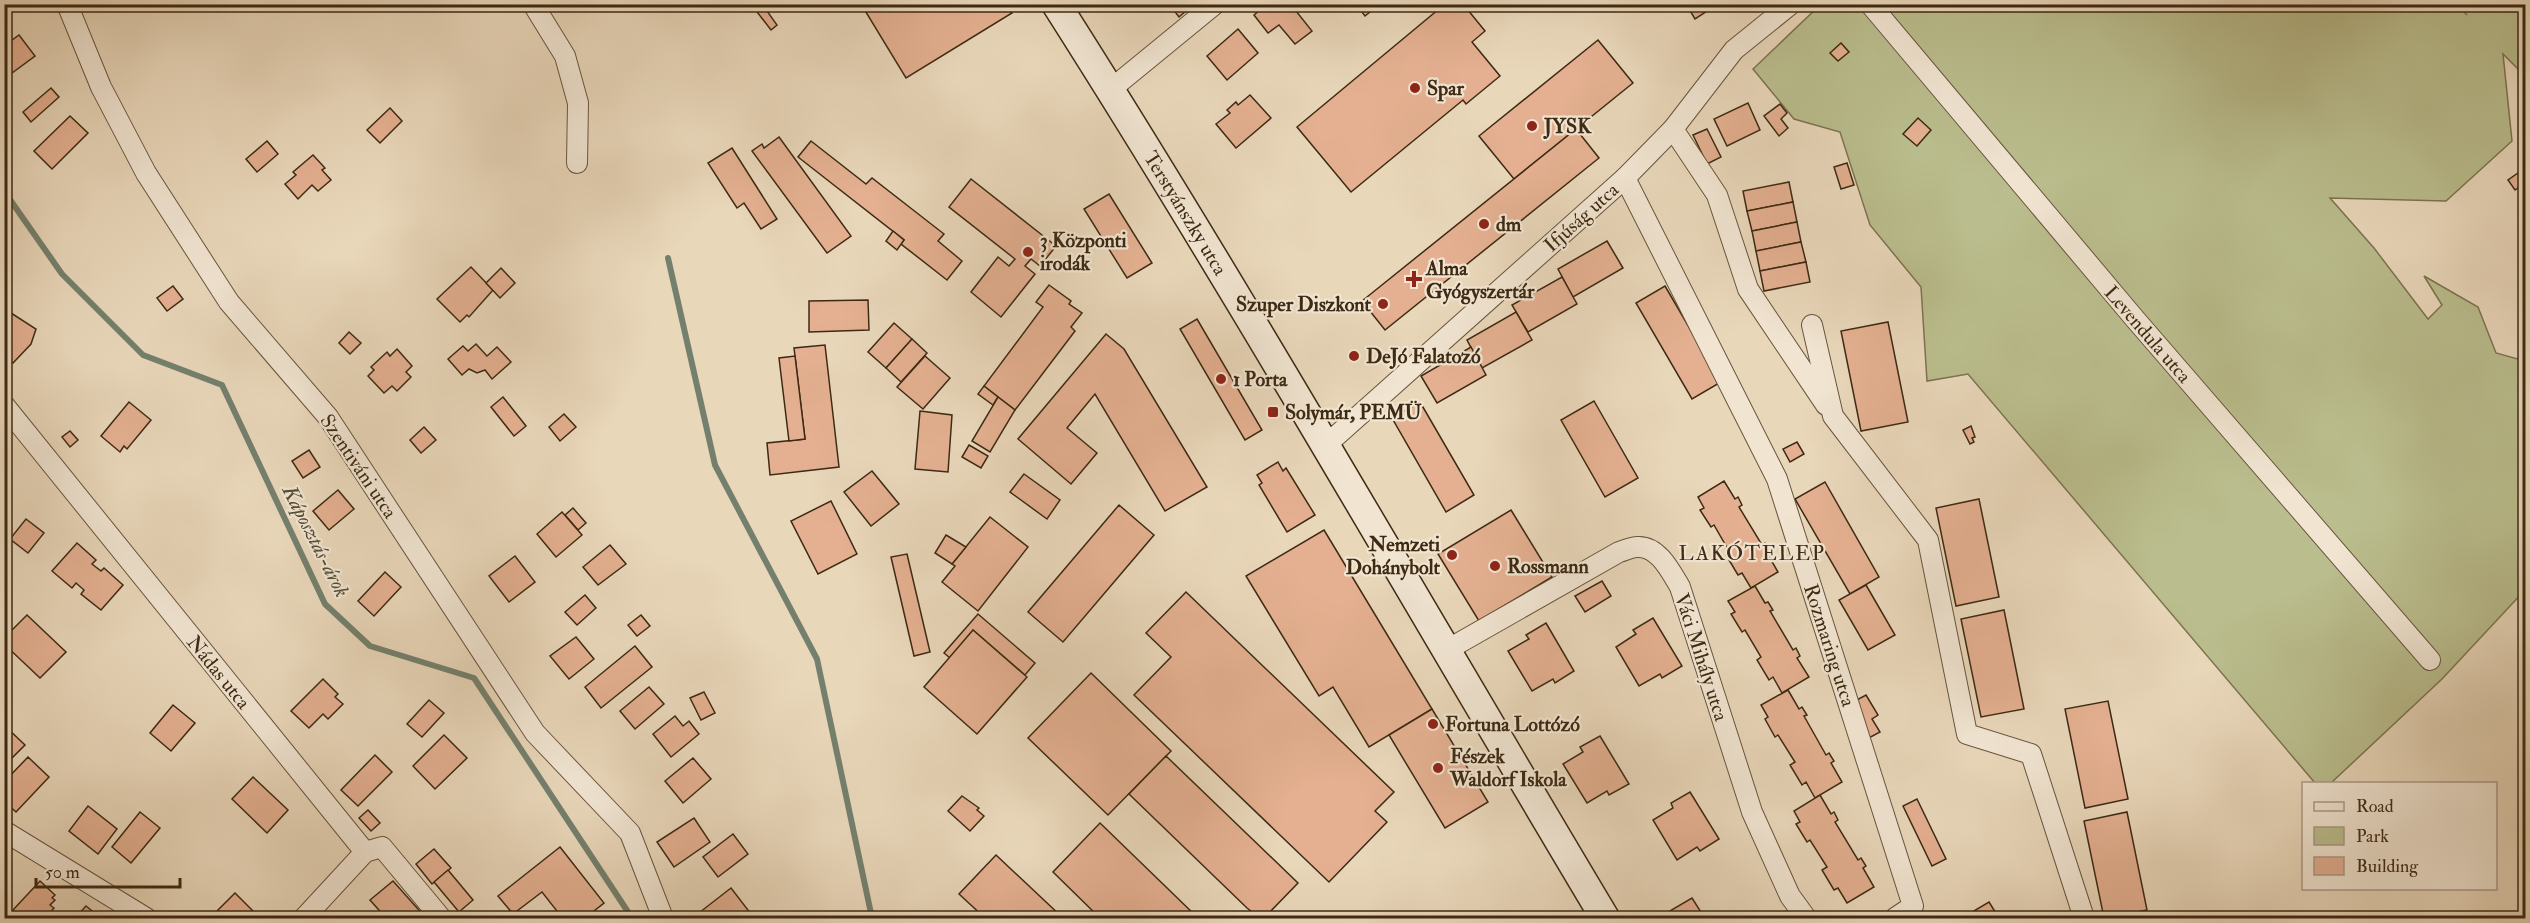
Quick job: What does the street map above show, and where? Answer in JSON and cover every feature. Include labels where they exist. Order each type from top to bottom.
[{"type":"main road","name":"Terstyánszky utca","points":[[1056,4],[1326,445],[1445,651],[1605,918]]},
{"type":"street","name":"Szentiváni utca","points":[[67,4],[101,87],[147,173],[229,302],[328,417],[535,733],[630,833],[663,918]]},
{"type":"street","points":[[533,4],[565,56],[578,103],[577,163]]},
{"type":"street","points":[[1110,90],[1215,4]]},
{"type":"street","name":"Ifjúság utca","points":[[1326,445],[1625,178],[1672,129],[1734,51],[1791,4]]},
{"type":"street","name":"Levendula utca","points":[[1870,4],[2135,319],[2430,660]]},
{"type":"street","points":[[1672,129],[1717,195],[1748,289],[1833,416],[1928,540],[1967,735],[2031,754],[2084,918]]},
{"type":"street","name":"Rozmaring utca","points":[[1625,178],[1777,479],[1913,906],[1895,918]]},
{"type":"street","points":[[1812,326],[1833,416]]},
{"type":"street","name":"Nádas utca","points":[[4,405],[365,852]]},
{"type":"street","name":"Váci Mihály utca","points":[[1445,651],[1619,552],[1638,546],[1652,551],[1666,564],[1680,587],[1752,812],[1790,896],[1806,918]]},
{"type":"street","points":[[4,831],[146,918]]},
{"type":"street","points":[[304,918],[365,852],[382,847],[441,918]]},
{"type":"green space","points":[[2457,4],[2467,15],[2458,5],[2525,5],[2525,76],[2503,54],[2512,141],[2446,201],[2330,198],[2374,248],[2428,319],[2442,305],[2424,276],[2478,307],[2496,353],[2525,361],[2525,590],[2442,679],[2332,782],[2314,782],[1968,374],[1927,381],[1921,287],[1870,225],[1840,132],[1794,119],[1753,69],[1820,5]]},
{"type":"building","points":[[751,4],[762,4],[777,25],[771,30]]},
{"type":"building","points":[[861,4],[1006,4],[1012,13],[906,78]]},
{"type":"building","points":[[1169,4],[1194,4],[1179,17]]},
{"type":"building","points":[[1267,4],[1297,4],[1300,9],[1296,11],[1312,31],[1295,44],[1279,25],[1268,33],[1254,15]]},
{"type":"building","points":[[1356,4],[1380,4],[1365,16]]},
{"type":"building","name":"Spar","points":[[1445,4],[1463,4],[1485,31],[1472,42],[1500,76],[1466,104],[1463,100],[1351,192],[1297,127]]},
{"type":"building","points":[[1686,4],[1718,4],[1695,19]]},
{"type":"building","points":[[1238,29],[1258,53],[1227,80],[1207,56]]},
{"type":"building","points":[[19,35],[35,56],[12,73],[4,62],[4,46]]},
{"type":"building","points":[[1598,40],[1633,83],[1514,179],[1479,136]]},
{"type":"building","points":[[1841,43],[1849,52],[1838,61],[1830,53]]},
{"type":"building","points":[[51,88],[59,97],[31,122],[23,112]]},
{"type":"building","points":[[1250,95],[1271,118],[1236,148],[1216,124],[1230,113],[1227,110],[1236,102],[1238,105]]},
{"type":"building","points":[[1748,103],[1760,130],[1727,146],[1714,119]]},
{"type":"building","points":[[1780,104],[1787,113],[1781,119],[1788,128],[1779,136],[1764,116]]},
{"type":"building","points":[[390,108],[402,121],[380,143],[367,130]]},
{"type":"building","points":[[70,116],[88,133],[52,169],[34,151]]},
{"type":"building","points":[[1918,118],[1931,130],[1917,146],[1903,134]]},
{"type":"building","points":[[1576,129],[1599,158],[1385,330],[1362,301]]},
{"type":"building","points":[[1707,129],[1721,157],[1707,164],[1693,135]]},
{"type":"building","points":[[779,137],[851,236],[827,253],[752,151],[762,144],[764,148]]},
{"type":"building","points":[[267,141],[278,154],[257,172],[246,159]]},
{"type":"building","points":[[811,141],[866,184],[872,178],[944,234],[938,241],[962,261],[947,280],[901,244],[904,240],[798,157]]},
{"type":"building","points":[[732,148],[777,219],[761,229],[744,203],[737,208],[708,163]]},
{"type":"building","points":[[313,155],[325,168],[322,170],[331,180],[318,191],[312,185],[298,199],[285,184],[296,175],[293,172]]},
{"type":"building","points":[[1847,163],[1854,185],[1841,189],[1834,167]]},
{"type":"building","points":[[2518,173],[2525,183],[2515,190],[2508,180]]},
{"type":"building","name":"3 Központi irodák","points":[[971,179],[1056,246],[1040,266],[1031,259],[1025,266],[1035,274],[1001,317],[971,292],[998,257],[1009,266],[1015,259],[949,207]]},
{"type":"building","points":[[1789,182],[1793,202],[1747,211],[1743,191]]},
{"type":"building","points":[[1109,194],[1152,263],[1127,278],[1084,209]]},
{"type":"building","points":[[1793,202],[1797,222],[1752,231],[1747,211]]},
{"type":"building","points":[[1797,222],[1801,242],[1756,251],[1752,231]]},
{"type":"building","points":[[893,231],[904,240],[897,250],[886,241]]},
{"type":"building","points":[[1607,241],[1623,268],[1573,297],[1558,269]]},
{"type":"building","points":[[1801,242],[1806,262],[1760,271],[1756,251]]},
{"type":"building","points":[[1806,262],[1810,282],[1764,291],[1760,271]]},
{"type":"building","points":[[471,267],[493,290],[469,317],[467,315],[460,322],[437,299]]},
{"type":"building","points":[[501,268],[515,283],[500,298],[486,283]]},
{"type":"building","points":[[1562,277],[1577,304],[1528,332],[1512,305]]},
{"type":"building","points":[[1049,285],[1071,301],[1069,304],[1082,313],[1071,327],[1075,331],[1015,410],[984,386],[1043,307],[1036,302]]},
{"type":"building","points":[[173,286],[183,299],[167,311],[157,298]]},
{"type":"building","points":[[1665,286],[1721,382],[1692,399],[1636,303]]},
{"type":"building","points":[[868,300],[869,330],[809,332],[809,301]]},
{"type":"building","points":[[1516,312],[1532,340],[1482,368],[1467,340]]},
{"type":"building","points":[[11,313],[36,329],[31,344],[13,363],[4,357],[4,323]]},
{"type":"building","name":"1 Porta","points":[[1197,319],[1262,430],[1245,440],[1180,329]]},
{"type":"building","points":[[1888,322],[1908,422],[1861,431],[1841,331]]},
{"type":"building","points":[[894,323],[912,339],[886,368],[868,352]]},
{"type":"building","points":[[349,332],[361,343],[350,354],[339,343]]},
{"type":"building","points":[[1106,334],[1124,349],[1207,487],[1165,511],[1095,394],[1067,428],[1097,453],[1071,484],[1018,439]]},
{"type":"building","points":[[912,339],[927,353],[901,382],[886,368]]},
{"type":"building","points":[[476,344],[487,356],[497,347],[511,362],[492,379],[485,370],[477,373],[469,369],[462,375],[448,359],[463,346],[468,351]]},
{"type":"building","points":[[825,345],[839,467],[770,475],[767,443],[805,439],[794,348]]},
{"type":"building","points":[[1471,347],[1486,375],[1437,403],[1421,376]]},
{"type":"building","points":[[397,349],[412,366],[406,372],[411,377],[397,391],[392,386],[384,393],[368,376],[374,370],[371,367],[387,352],[390,356]]},
{"type":"building","points":[[795,356],[805,439],[789,441],[779,358]]},
{"type":"building","points":[[925,356],[950,378],[923,409],[897,387]]},
{"type":"building","points":[[984,386],[998,397],[993,405],[978,394]]},
{"type":"building","points":[[503,397],[526,426],[514,436],[491,407]]},
{"type":"building","points":[[998,397],[1015,410],[990,452],[972,441]]},
{"type":"building","points":[[1594,401],[1638,478],[1605,497],[1561,420]]},
{"type":"building","points":[[129,402],[151,420],[127,449],[124,446],[120,452],[101,436]]},
{"type":"building","points":[[1420,402],[1474,495],[1446,512],[1392,418]]},
{"type":"building","points":[[920,411],[952,415],[948,472],[915,469]]},
{"type":"building","points":[[564,414],[576,427],[560,441],[549,427]]},
{"type":"building","points":[[1971,426],[1975,437],[1972,438],[1974,442],[1970,444],[1963,430]]},
{"type":"building","points":[[424,427],[436,440],[421,453],[410,440]]},
{"type":"building","points":[[70,431],[78,440],[70,447],[62,437]]},
{"type":"building","points":[[1797,442],[1804,454],[1790,462],[1783,449]]},
{"type":"building","points":[[969,445],[988,456],[981,468],[962,457]]},
{"type":"building","points":[[309,450],[320,467],[303,478],[292,461]]},
{"type":"building","points":[[1278,462],[1283,471],[1286,468],[1315,515],[1287,532],[1259,485],[1262,483],[1257,475]]},
{"type":"building","points":[[872,471],[899,504],[871,526],[844,492]]},
{"type":"building","points":[[1024,474],[1060,500],[1047,519],[1010,492]]},
{"type":"building","points":[[1724,481],[1735,499],[1738,497],[1742,505],[1739,507],[1762,545],[1765,543],[1770,551],[1767,553],[1778,572],[1751,588],[1742,573],[1738,575],[1726,555],[1730,553],[1714,525],[1711,527],[1700,510],[1704,508],[1698,497]]},
{"type":"building","points":[[1825,482],[1879,577],[1850,594],[1795,499]]},
{"type":"building","points":[[338,490],[354,509],[329,530],[313,511]]},
{"type":"building","points":[[1979,499],[1999,597],[1956,606],[1936,508]]},
{"type":"building","points":[[831,501],[857,554],[818,574],[791,521]]},
{"type":"building","points":[[1119,505],[1154,535],[1063,642],[1028,612]]},
{"type":"building","points":[[573,508],[586,523],[578,530],[565,515]]},
{"type":"building","name":"Rossmann","points":[[1511,510],[1552,577],[1479,621],[1438,554]]},
{"type":"building","points":[[562,512],[582,535],[556,557],[537,534]]},
{"type":"building","points":[[990,517],[1028,547],[978,611],[942,582],[955,566],[952,564]]},
{"type":"building","points":[[26,519],[44,533],[28,553],[10,539]]},
{"type":"building","points":[[1324,530],[1432,709],[1369,747],[1333,687],[1319,696],[1246,576]]},
{"type":"building","points":[[946,535],[966,547],[952,564],[935,553]]},
{"type":"building","points":[[77,543],[96,560],[92,564],[101,571],[104,568],[123,585],[101,610],[81,594],[84,590],[76,583],[72,588],[52,571]]},
{"type":"building","points":[[610,545],[626,564],[598,585],[583,567]]},
{"type":"building","points":[[907,554],[930,652],[914,656],[891,557]]},
{"type":"building","points":[[515,556],[535,582],[509,602],[489,576]]},
{"type":"building","points":[[385,572],[401,587],[374,616],[358,601]]},
{"type":"building","points":[[1602,581],[1611,596],[1585,612],[1575,596]]},
{"type":"building","points":[[1866,585],[1895,635],[1868,650],[1839,600]]},
{"type":"building","points":[[1755,586],[1765,603],[1768,602],[1773,610],[1770,611],[1793,650],[1796,648],[1800,656],[1797,658],[1809,677],[1782,693],[1773,677],[1769,680],[1757,660],[1761,657],[1745,630],[1742,632],[1731,614],[1735,612],[1728,601]]},
{"type":"building","points":[[1186,592],[1394,792],[1375,811],[1387,822],[1329,882],[1134,695],[1171,657],[1146,633]]},
{"type":"building","points":[[585,595],[596,608],[577,625],[565,612]]},
{"type":"building","points":[[2004,610],[2024,709],[1981,717],[1961,619]]},
{"type":"building","points":[[978,614],[1035,663],[1025,675],[973,630],[950,658],[944,653]]},
{"type":"building","points":[[27,615],[66,652],[40,678],[4,644],[4,638]]},
{"type":"building","points":[[641,615],[650,626],[637,636],[628,625]]},
{"type":"building","points":[[1653,618],[1682,666],[1662,678],[1660,674],[1639,686],[1616,647],[1636,634],[1633,630]]},
{"type":"building","points":[[1546,623],[1574,671],[1555,683],[1553,679],[1532,691],[1508,651],[1529,639],[1526,635]]},
{"type":"building","points":[[973,630],[1027,677],[977,734],[924,687]]},
{"type":"building","points":[[576,637],[594,659],[569,679],[550,656]]},
{"type":"building","points":[[635,646],[652,667],[601,708],[585,687]]},
{"type":"building","points":[[1091,673],[1171,751],[1108,815],[1028,738]]},
{"type":"building","points":[[323,679],[338,694],[335,697],[343,704],[328,719],[323,714],[309,728],[291,711]]},
{"type":"building","points":[[649,687],[664,704],[635,729],[620,711]]},
{"type":"building","points":[[1788,690],[1799,709],[1802,707],[1807,715],[1804,716],[1826,755],[1829,753],[1834,761],[1831,763],[1842,782],[1815,798],[1806,782],[1802,785],[1790,765],[1795,762],[1778,735],[1775,737],[1765,719],[1768,717],[1761,705]]},
{"type":"building","points":[[704,692],[715,713],[701,720],[690,698]]},
{"type":"building","points":[[1866,695],[1878,715],[1872,719],[1880,732],[1867,739],[1860,726],[1865,723],[1853,702]]},
{"type":"building","points":[[429,700],[444,713],[422,737],[407,724]]},
{"type":"building","points":[[2108,701],[2128,799],[2085,808],[2065,709]]},
{"type":"building","points":[[173,705],[195,723],[171,751],[150,733]]},
{"type":"building","name":"Fészek Waldorf Iskola","points":[[1432,709],[1488,802],[1445,828],[1389,735]]},
{"type":"building","points":[[675,716],[683,726],[689,721],[699,734],[671,757],[653,734]]},
{"type":"building","points":[[4,726],[25,745],[4,766]]},
{"type":"building","points":[[444,735],[467,758],[435,789],[413,766]]},
{"type":"building","points":[[1600,736],[1629,784],[1609,795],[1607,791],[1587,803],[1563,764],[1583,752],[1580,747]]},
{"type":"building","points":[[375,755],[392,772],[358,806],[341,790]]},
{"type":"building","points":[[1166,756],[1298,883],[1264,918],[1260,918],[1247,908],[1129,794]]},
{"type":"building","points":[[28,757],[49,777],[16,812],[4,801],[4,782]]},
{"type":"building","points":[[693,758],[711,779],[683,803],[665,781]]},
{"type":"building","points":[[253,777],[288,810],[267,833],[232,799]]},
{"type":"building","points":[[1690,792],[1719,839],[1700,851],[1697,847],[1677,860],[1653,820],[1673,808],[1671,803]]},
{"type":"building","points":[[1820,795],[1831,814],[1834,812],[1838,820],[1835,822],[1858,860],[1861,858],[1866,866],[1863,868],[1874,887],[1847,903],[1838,888],[1834,890],[1822,870],[1827,867],[1810,840],[1807,842],[1796,824],[1800,822],[1794,811]]},
{"type":"building","points":[[962,796],[979,808],[977,810],[984,816],[970,831],[948,811]]},
{"type":"building","points":[[1917,799],[1946,859],[1932,866],[1903,806]]},
{"type":"building","points":[[88,806],[117,829],[98,854],[69,831]]},
{"type":"building","points":[[368,810],[380,823],[371,831],[359,818]]},
{"type":"building","points":[[140,812],[160,828],[131,863],[112,847]]},
{"type":"building","points":[[2127,812],[2147,910],[2104,918],[2084,821]]},
{"type":"building","points":[[694,818],[710,842],[674,867],[657,842]]},
{"type":"building","points":[[1100,823],[1198,918],[1100,918],[1053,872]]},
{"type":"building","points":[[733,834],[748,854],[718,877],[703,857]]},
{"type":"building","points":[[560,847],[604,903],[585,918],[548,918],[557,911],[542,892],[513,914],[498,896]]},
{"type":"building","points":[[434,849],[451,868],[432,884],[416,864]]},
{"type":"building","points":[[996,855],[1063,918],[985,918],[959,894]]},
{"type":"building","points":[[448,870],[473,900],[459,912],[434,882]]},
{"type":"building","points":[[40,881],[55,895],[52,898],[55,900],[50,905],[54,908],[45,918],[21,918],[13,910]]},
{"type":"building","points":[[393,881],[426,918],[386,918],[370,900]]},
{"type":"building","points":[[731,888],[751,914],[745,918],[697,918],[695,916]]},
{"type":"building","points":[[235,893],[256,914],[251,918],[210,918]]},
{"type":"building","points":[[1692,898],[1704,917],[1707,915],[1709,918],[1665,918],[1663,915]]},
{"type":"building","points":[[1989,902],[1999,918],[1962,918]]},
{"type":"building","points":[[86,906],[101,918],[75,918]]},
{"type":"waterway","name":"Káposztás-árok","points":[[4,191],[62,274],[143,355],[222,385],[325,604],[370,646],[474,678],[632,918]]},
{"type":"waterway","points":[[668,258],[715,465],[817,659],[872,918]]},
{"type":"place","name":"Spar","points":[[1415,88]]},
{"type":"place","name":"JYSK","points":[[1532,126]]},
{"type":"place","name":"dm","points":[[1484,224]]},
{"type":"place","name":"3 Központi irodák","points":[[1028,252]]},
{"type":"place","name":"Alma Gyógyszertár","points":[[1414,279]]},
{"type":"place","name":"Szuper Diszkont","points":[[1383,304]]},
{"type":"place","name":"DeJó Falatozó","points":[[1354,356]]},
{"type":"place","name":"1 Porta","points":[[1221,379]]},
{"type":"place","name":"Solymár, PEMÜ","points":[[1273,412]]},
{"type":"place","name":"Nemzeti Dohánybolt","points":[[1452,555]]},
{"type":"place","name":"Rossmann","points":[[1495,566]]},
{"type":"place","name":"Fortuna Lottózó","points":[[1433,724]]},
{"type":"place","name":"Fészek Waldorf Iskola","points":[[1438,768]]},
{"type":"district","name":"LAKÓTELEP","points":[[1752,553]]}]
